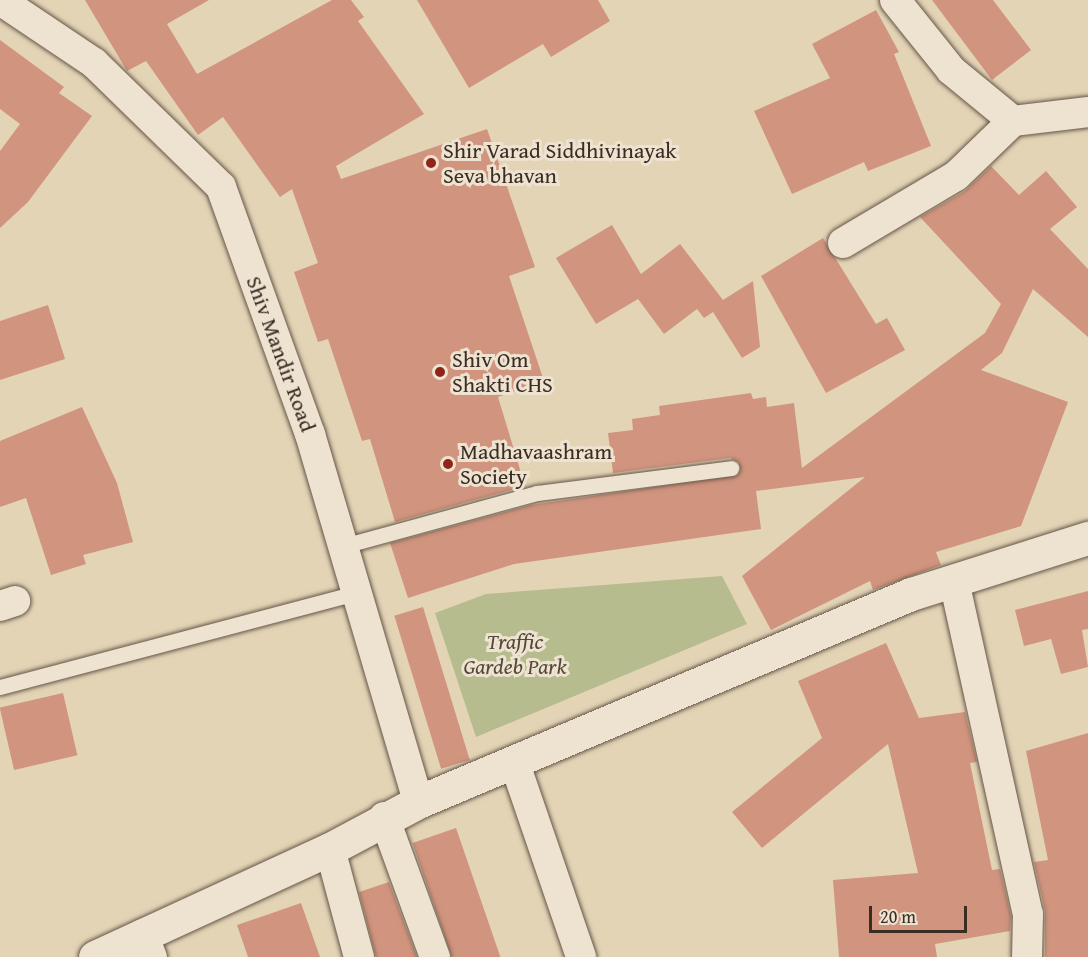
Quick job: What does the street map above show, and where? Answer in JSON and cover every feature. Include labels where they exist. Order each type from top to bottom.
[{"type":"street","name":"Shiv Mandir Road","points":[[0,0],[94,63],[221,187],[310,434],[418,802]]},
{"type":"street","points":[[895,0],[951,70],[1013,121]]},
{"type":"street","points":[[843,243],[956,176],[1013,121],[1088,112]]},
{"type":"street","points":[[95,957],[147,945],[330,849],[384,817],[418,802],[515,764],[911,594],[1088,538]]},
{"type":"street","points":[[954,581],[1028,914],[1027,957]]},
{"type":"street","points":[[515,764],[581,957]]},
{"type":"street","points":[[384,817],[435,957]]},
{"type":"street","points":[[330,849],[359,957]]},
{"type":"lane","points":[[343,546],[537,493],[731,468]]},
{"type":"lane","points":[[0,687],[357,593]]},
{"type":"green space","name":"Traffic Gardeb Park","points":[[722,576],[747,624],[476,737],[435,613],[486,594]]},
{"type":"building","points":[[85,0],[209,0],[167,24],[197,74],[332,0],[351,0],[364,17],[358,21],[424,114],[336,166],[341,179],[487,129],[535,267],[509,276],[544,381],[498,397],[525,486],[395,522],[370,439],[362,441],[328,339],[318,342],[294,272],[318,263],[292,189],[280,197],[223,117],[198,135],[146,61],[127,71]]},
{"type":"building","points":[[417,0],[598,0],[610,21],[551,57],[543,44],[469,88]]},
{"type":"building","points":[[932,0],[993,0],[1031,50],[992,80]]},
{"type":"building","points":[[876,10],[899,52],[894,54],[931,146],[868,171],[864,162],[792,194],[754,111],[830,78],[812,44]]},
{"type":"building","points":[[0,40],[64,87],[59,93],[92,116],[28,202],[0,228],[0,151],[20,124],[0,109]]},
{"type":"building","points":[[991,166],[1019,195],[1046,171],[1077,207],[1050,229],[1088,269],[1088,337],[1033,289],[1002,353],[981,370],[1068,402],[1021,526],[936,552],[941,565],[873,590],[870,581],[771,630],[742,576],[865,477],[756,491],[761,529],[514,564],[408,598],[390,543],[531,505],[737,475],[739,463],[730,458],[613,473],[608,433],[633,430],[632,419],[660,415],[659,406],[751,393],[753,399],[766,397],[767,407],[794,403],[802,468],[985,333],[1001,304],[920,217],[965,191]]},
{"type":"building","points":[[612,225],[641,274],[680,244],[723,300],[753,281],[760,347],[742,358],[713,312],[704,318],[697,309],[664,334],[638,299],[596,324],[556,258]]},
{"type":"building","points":[[823,238],[876,324],[887,318],[905,350],[826,393],[761,276]]},
{"type":"building","points":[[48,305],[65,359],[0,380],[0,321]]},
{"type":"building","points":[[82,407],[117,483],[133,542],[83,555],[86,564],[51,575],[26,498],[0,507],[0,441]]},
{"type":"building","points":[[1088,591],[1088,629],[1082,630],[1088,667],[1061,674],[1051,639],[1024,646],[1015,610]]},
{"type":"building","points":[[423,607],[470,760],[441,769],[394,616]]},
{"type":"building","points":[[886,643],[919,718],[965,712],[977,762],[970,763],[992,870],[1000,869],[1011,916],[1010,931],[935,944],[937,957],[839,957],[833,880],[918,873],[888,744],[762,848],[732,812],[822,738],[798,681]]},
{"type":"building","points":[[63,693],[77,755],[14,770],[0,708]]},
{"type":"building","points":[[1088,733],[1088,957],[1045,957],[1045,911],[1034,862],[1048,860],[1026,751]]},
{"type":"building","points":[[456,828],[500,957],[452,957],[413,843]]},
{"type":"building","points":[[389,882],[417,957],[376,957],[359,892]]},
{"type":"building","points":[[301,903],[320,957],[248,957],[237,925]]},
{"type":"place","name":"Shir Varad Siddhivinayak Seva bhavan","points":[[431,163]]},
{"type":"place","name":"Shiv Om Shakti CHS","points":[[440,372]]},
{"type":"place","name":"Madhavaashram Society","points":[[448,464]]}]
